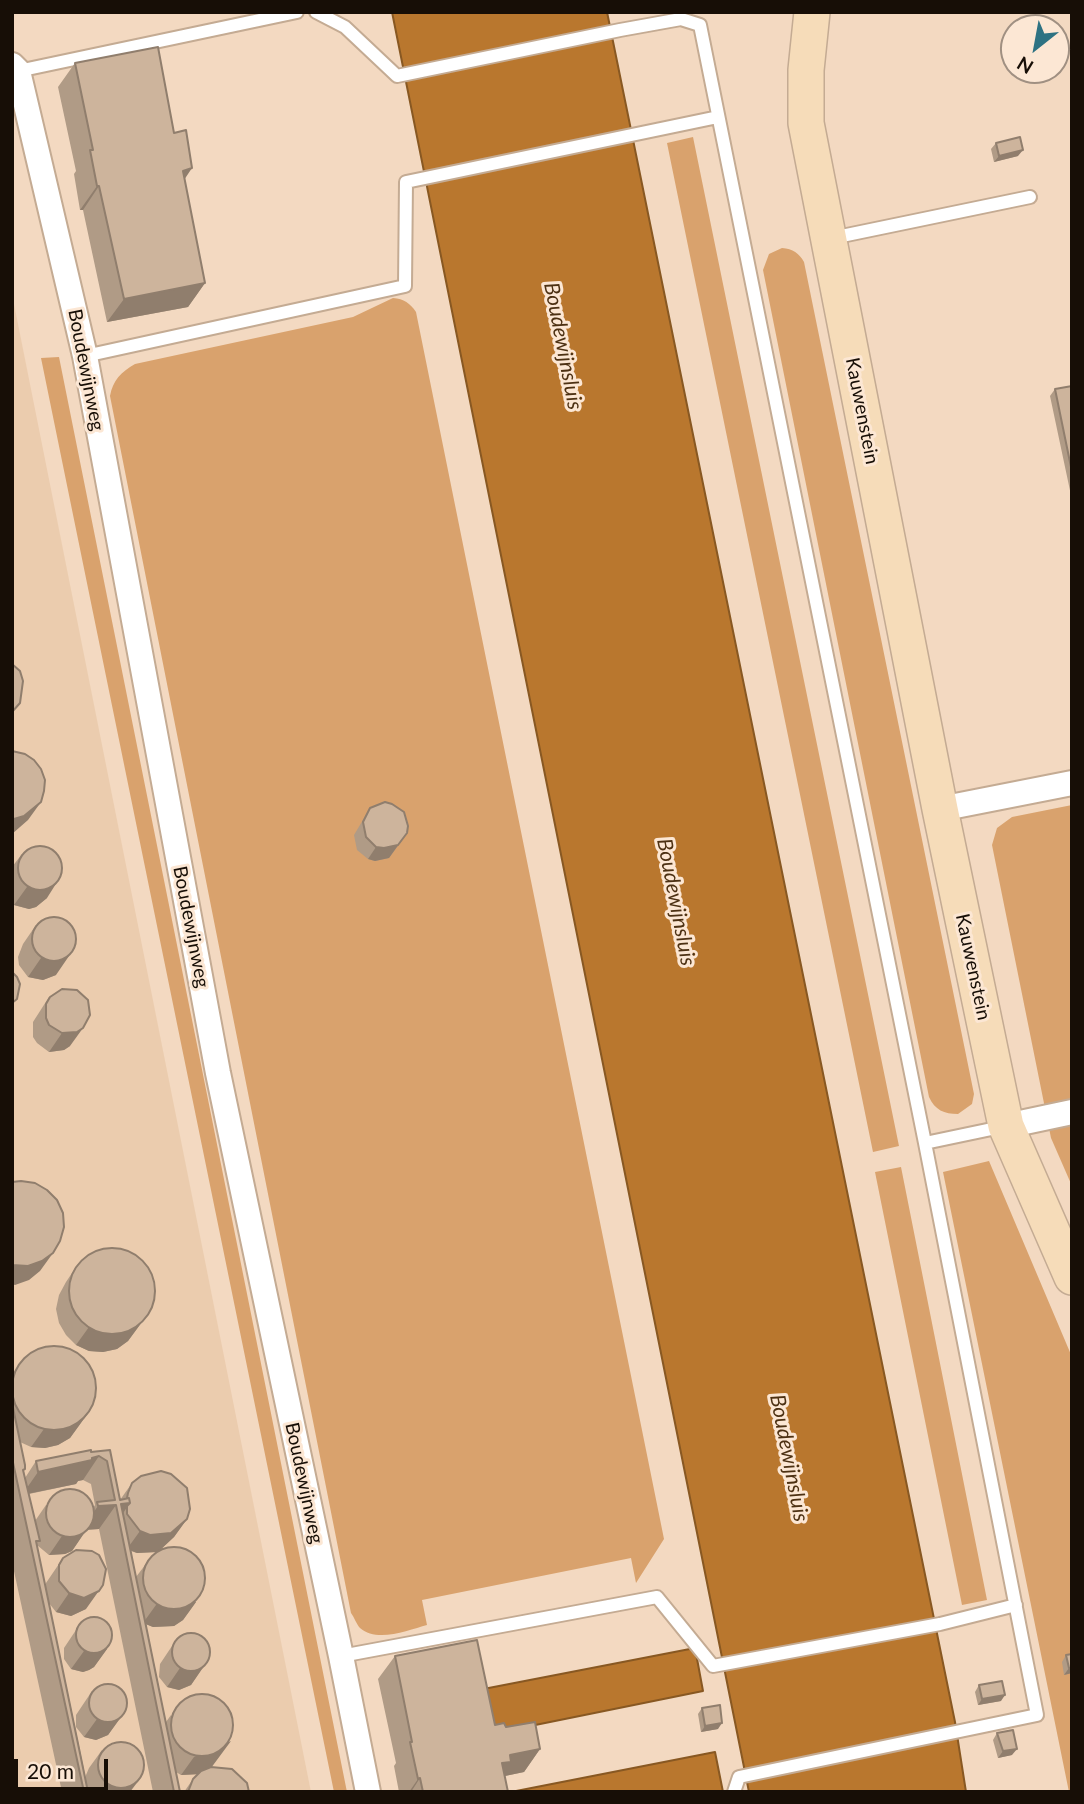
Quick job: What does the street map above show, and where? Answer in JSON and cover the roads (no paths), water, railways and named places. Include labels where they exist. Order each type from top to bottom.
[{"type":"street","name":"Kauwenstein","points":[[812,12],[804,97],[808,135],[940,809],[1006,1126],[1072,1278]]},
{"type":"street","name":"Boudewijnweg","points":[[15,68],[85,356],[218,1073],[368,1792]]},
{"type":"street","points":[[940,809],[1072,783]]},
{"type":"street","points":[[1006,1126],[1072,1112]]},
{"type":"lane","points":[[15,68],[297,12]]},
{"type":"lane","points":[[316,12],[345,27],[397,76],[681,19],[699,25],[925,1143],[1037,1715],[739,1777],[733,1792]]},
{"type":"lane","points":[[85,356],[405,286],[406,182],[639,131],[718,117]]},
{"type":"lane","points":[[828,239],[1030,197]]},
{"type":"lane","points":[[925,1143],[1006,1126]]},
{"type":"lane","points":[[341,1656],[657,1597],[713,1665],[940,1624],[1016,1605]]},
{"type":"water","name":"Boudewijnsluis","points":[[392,12],[607,12],[955,1722],[966,1792],[749,1792]]},
{"type":"water","points":[[695,1648],[703,1691],[476,1737],[468,1692]]},
{"type":"water","points":[[715,1752],[723,1792],[511,1792]]}]
